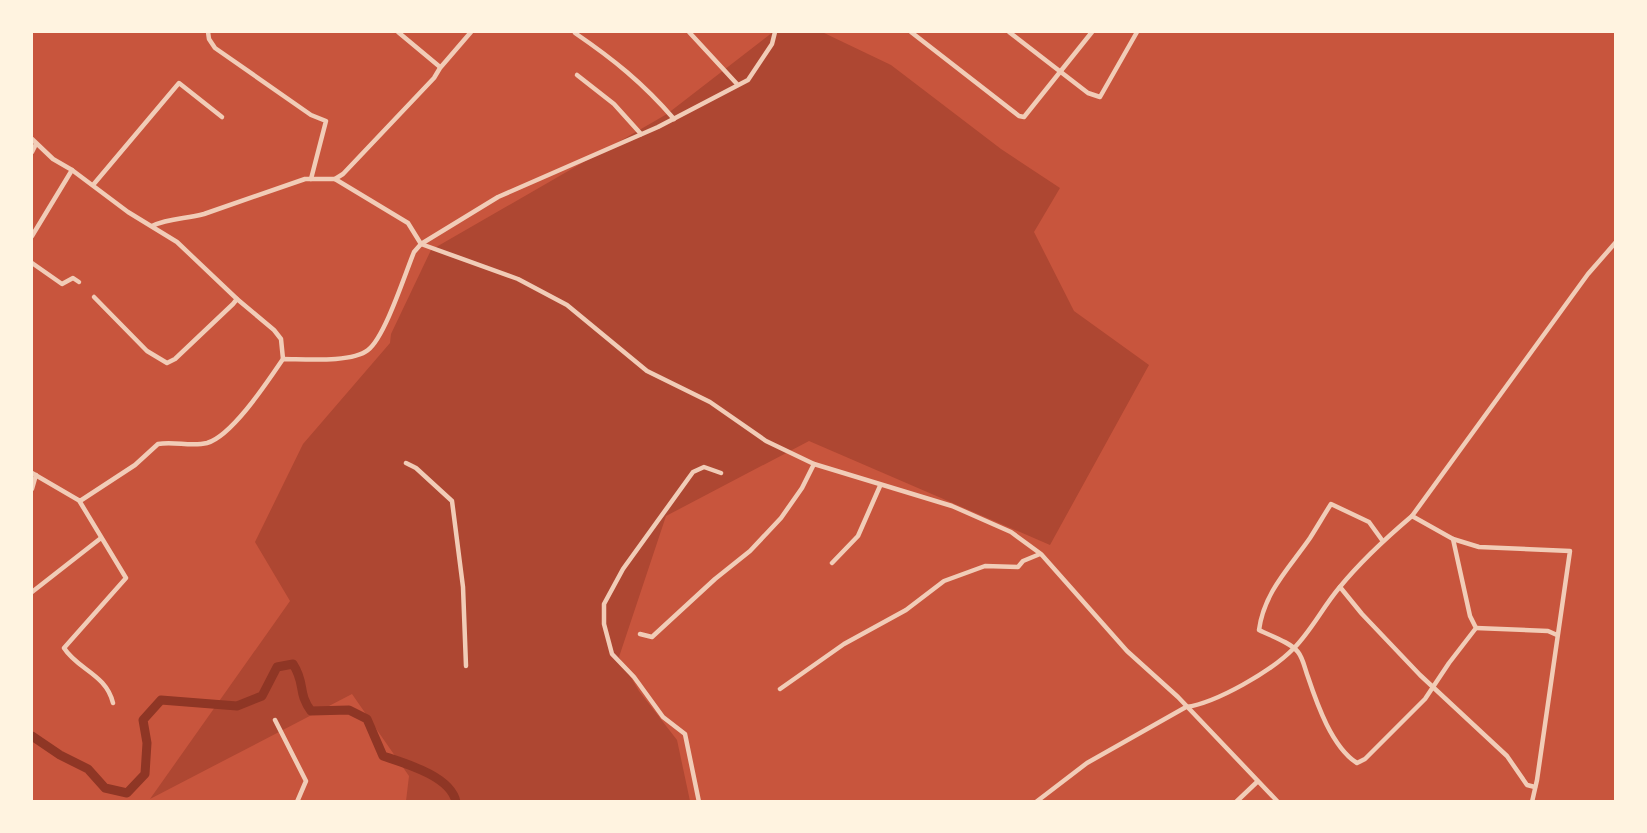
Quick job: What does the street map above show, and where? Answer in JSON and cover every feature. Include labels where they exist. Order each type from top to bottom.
[{"type":"street","points":[[208,32],[215,48],[311,115],[326,121],[311,179]]},
{"type":"street","points":[[398,32],[440,68]]},
{"type":"street","points":[[335,179],[343,174],[434,78],[471,32]]},
{"type":"street","points":[[575,32],[622,66],[650,91],[674,119]]},
{"type":"street","points":[[689,32],[737,84]]},
{"type":"street","points":[[283,359],[352,357],[368,351],[379,337],[414,252],[421,244],[498,197],[674,119],[748,80],[772,44],[775,32]]},
{"type":"street","points":[[911,32],[918,33],[1019,116],[1026,116],[1092,32]]},
{"type":"street","points":[[1009,32],[1088,93],[1100,97],[1138,32]]},
{"type":"street","points":[[577,75],[614,104],[641,134]]},
{"type":"street","points":[[93,185],[179,83],[222,117]]},
{"type":"street","points":[[32,139],[53,159],[128,212],[177,242],[281,339],[283,359],[261,391],[222,436],[205,444],[158,444],[135,465],[80,501]]},
{"type":"street","points":[[32,152],[36,144]]},
{"type":"street","points":[[32,236],[72,170]]},
{"type":"street","points":[[152,226],[165,220],[191,218],[311,179],[335,179],[408,223],[421,244],[517,279],[567,304],[647,372],[692,392],[766,442],[814,464],[953,506],[1011,532],[1041,554],[1127,651],[1186,706],[1278,802]]},
{"type":"street","points":[[1036,802],[1087,763],[1186,706],[1200,705],[1247,683],[1294,648],[1340,587],[1382,540],[1412,516],[1588,274],[1615,242]]},
{"type":"street","points":[[32,263],[61,284],[73,278],[79,282]]},
{"type":"street","points":[[94,297],[147,351],[167,363],[175,359],[237,299]]},
{"type":"street","points":[[406,463],[416,468],[452,501],[463,587],[466,666]]},
{"type":"street","points":[[640,634],[652,637],[750,551],[781,518],[802,488],[814,464]]},
{"type":"street","points":[[699,802],[685,734],[663,717],[634,677],[612,654],[604,624],[604,604],[623,569],[693,472],[704,467],[722,473]]},
{"type":"street","points":[[32,489],[34,474],[80,501],[126,578],[64,648],[69,656],[106,685],[113,702]]},
{"type":"street","points":[[832,564],[858,536],[880,486]]},
{"type":"street","points":[[1382,540],[1369,522],[1331,504],[1310,538],[1276,583],[1261,617],[1259,630],[1301,654],[1318,704],[1334,737],[1350,758],[1357,763],[1365,759],[1392,735],[1425,699],[1476,628]]},
{"type":"street","points":[[1412,516],[1453,538],[1479,547],[1570,551],[1532,802]]},
{"type":"street","points":[[32,593],[102,538]]},
{"type":"street","points":[[1453,538],[1469,616],[1476,628]]},
{"type":"street","points":[[780,688],[844,644],[919,601],[944,581],[985,566],[1017,567],[1023,561],[1041,554]]},
{"type":"street","points":[[1340,587],[1362,614],[1433,686],[1507,756],[1527,785],[1535,787]]},
{"type":"street","points":[[1476,628],[1548,631],[1557,634],[1556,638]]},
{"type":"street","points":[[275,720],[306,781],[297,802]]},
{"type":"street","points":[[1236,802],[1257,782]]},
{"type":"shaded area","points":[[773,32],[822,32],[891,65],[1001,149],[1060,188],[1034,232],[1074,311],[1149,365],[1050,545],[809,441],[666,516],[619,657],[639,691],[677,740],[690,801],[406,801],[409,776],[352,694],[150,799],[290,601],[255,542],[303,444],[390,343],[391,334],[431,250],[667,114]]},
{"type":"waterway","points":[[32,736],[60,755],[88,769],[105,788],[127,793],[145,774],[147,743],[143,720],[161,700],[237,706],[262,696],[277,667],[293,664],[311,711],[349,710],[367,719],[383,756],[436,778],[452,793],[456,802]]}]
